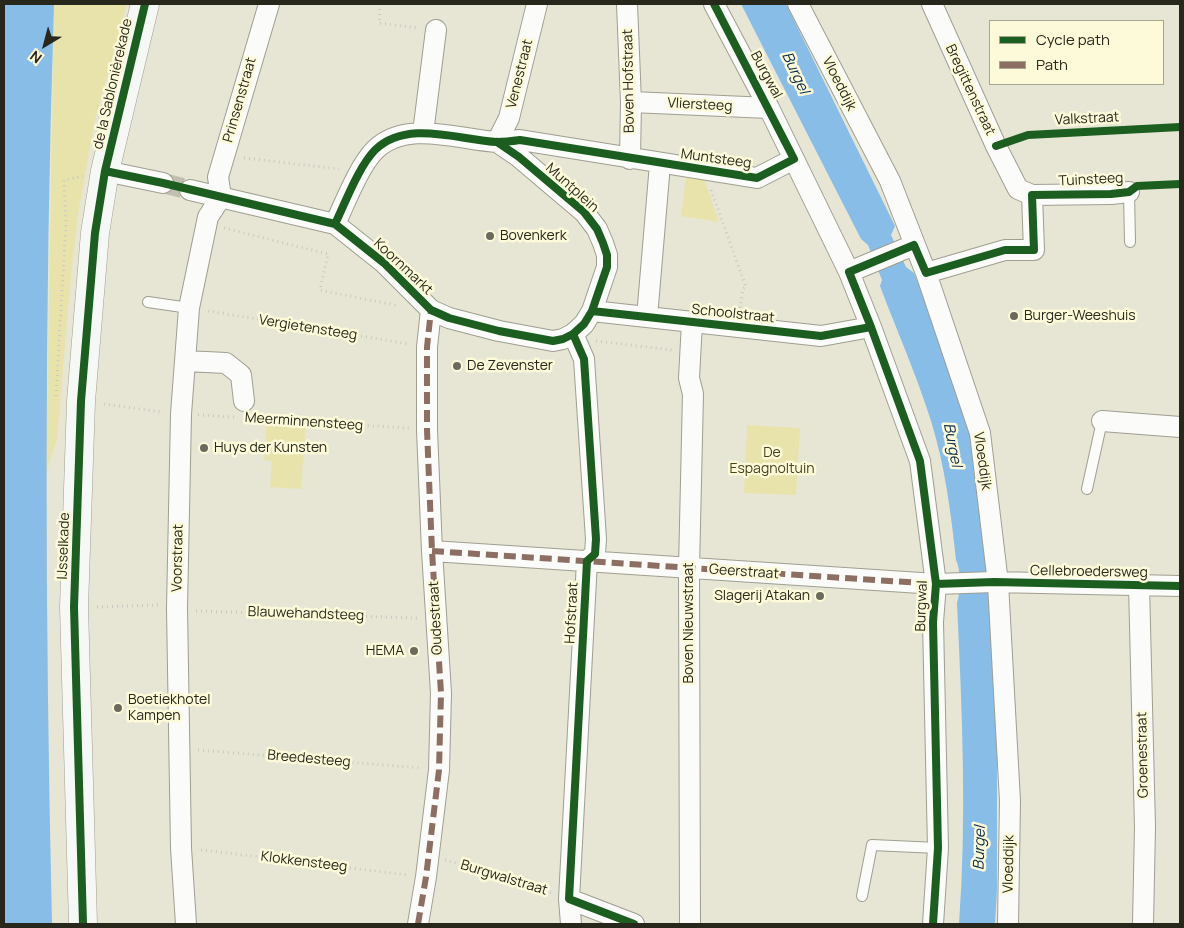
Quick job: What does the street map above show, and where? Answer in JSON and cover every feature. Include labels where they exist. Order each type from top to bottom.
[{"type":"street","name":"de la Sablonièrekade","points":[[105,171],[145,4]]},
{"type":"street","name":"Prinsenstraat","points":[[221,197],[218,177],[269,4]]},
{"type":"street","name":"Venestraat","points":[[497,142],[509,118],[537,4]]},
{"type":"street","name":"Boven Hofstraat","points":[[627,4],[631,102],[630,159]]},
{"type":"street","name":"Burgwal","points":[[714,4],[794,159],[856,269],[872,327],[920,461],[943,584],[932,622],[938,848],[933,924]]},
{"type":"street","name":"Vloeddijk","points":[[798,4],[890,181],[909,248],[926,273],[980,433],[996,582],[1010,801],[1008,924]]},
{"type":"street","name":"Bregittenstraat","points":[[932,4],[984,120],[1018,189],[1032,195]]},
{"type":"street","points":[[423,133],[436,30]]},
{"type":"street","name":"Vliersteeg","points":[[631,102],[769,108]]},
{"type":"street","points":[[335,224],[360,172],[374,151],[384,143],[398,137],[423,133],[497,142]]},
{"type":"street","name":"Muntplein","points":[[497,142],[520,140],[660,164]]},
{"type":"street","name":"Muntplein","points":[[497,142],[519,157],[584,212],[597,229],[607,255],[607,266],[592,311],[584,324],[573,334]]},
{"type":"street","name":"Muntsteeg","points":[[660,164],[757,178],[794,159]]},
{"type":"street","points":[[647,317],[660,164]]},
{"type":"street","points":[[105,171],[163,183]]},
{"type":"street","name":"IJsselkade","points":[[83,924],[74,607],[81,401],[95,233],[105,171]]},
{"type":"street","name":"Koornmarkt","points":[[190,190],[335,224],[384,263],[431,310]]},
{"type":"street","name":"Tuinsteeg","points":[[1032,195],[1129,192]]},
{"type":"street","points":[[926,273],[1005,250],[1034,250],[1032,195]]},
{"type":"street","name":"Voorstraat","points":[[186,924],[181,848],[177,608],[181,414],[189,308],[208,217],[221,197]]},
{"type":"street","points":[[856,269],[909,248]]},
{"type":"street","points":[[431,310],[468,324],[553,342],[573,334]]},
{"type":"street","name":"Oudestraat","points":[[418,924],[429,856],[439,770],[441,693],[432,551],[428,430],[427,347],[431,310]]},
{"type":"street","name":"Schoolstraat","points":[[592,311],[821,336],[872,327]]},
{"type":"street","name":"Boven Nieuwstraat","points":[[690,924],[689,568],[693,394],[689,378],[692,322]]},
{"type":"street","name":"Hofstraat","points":[[571,924],[569,899],[587,561],[595,554],[596,539],[596,513],[584,359],[573,334]]},
{"type":"street","points":[[185,362],[226,363],[240,375],[245,412]]},
{"type":"street","points":[[1102,421],[1180,427]]},
{"type":"street","name":"Geerstraat","points":[[432,551],[943,584],[996,582]]},
{"type":"street","name":"Cellebroedersweg","points":[[996,582],[1180,586]]},
{"type":"street","name":"Groenestraat","points":[[1139,585],[1145,826],[1143,924]]},
{"type":"street","points":[[569,899],[634,924]]},
{"type":"lane","points":[[1129,192],[1130,242]]},
{"type":"lane","points":[[148,302],[189,308]]},
{"type":"lane","points":[[1087,489],[1102,421]]},
{"type":"lane","points":[[862,896],[872,846],[938,848]]},
{"type":"path","points":[[380,4],[379,23],[436,30]]},
{"type":"path","points":[[224,156],[360,172]]},
{"type":"path","points":[[704,170],[746,287],[743,289],[737,326]]},
{"type":"path","points":[[206,224],[328,254],[320,290],[414,309],[431,310]]},
{"type":"path","points":[[573,334],[592,340],[690,352]]},
{"type":"green space","points":[[54,4],[127,4],[95,120],[79,208],[72,265],[57,438],[46,475]]},
{"type":"green space","points":[[686,178],[704,179],[719,222],[681,216]]},
{"type":"green space","points":[[267,418],[306,421],[301,489],[270,487],[272,461],[264,460]]},
{"type":"green space","name":"De Espagnoltuin","points":[[747,425],[800,428],[796,495],[744,493]]},
{"type":"water","points":[[4,4],[54,4],[47,349],[48,694],[52,924],[4,924]]},
{"type":"water","name":"Burgel","points":[[741,4],[786,4],[895,226],[891,235],[906,267],[914,273],[939,334],[967,418],[978,462],[988,595],[992,600],[997,753],[997,890],[995,924],[959,924],[963,844],[962,723],[957,603],[960,581],[947,490],[936,438],[920,387],[880,286],[882,280],[868,245],[861,239]]},
{"type":"tunnel","points":[[163,183],[190,190]]},
{"type":"marked path","points":[[418,924],[426,877],[439,770],[441,693],[427,430],[427,347],[431,310]]},
{"type":"marked path","points":[[432,551],[936,584]]},
{"type":"cycle path","points":[[83,924],[74,607],[81,401],[95,233],[105,171],[145,4]]},
{"type":"cycle path","points":[[335,224],[363,165],[369,157],[388,141],[402,135],[418,133],[450,135],[497,142],[520,140],[757,178],[794,159],[714,4]]},
{"type":"cycle path","name":"Valkstraat","points":[[996,146],[1028,135],[1180,127]]},
{"type":"cycle path","points":[[105,171],[335,224],[384,263],[431,310],[449,318],[499,331],[553,341],[563,339],[573,334],[584,324],[592,311],[607,267],[607,255],[603,243],[597,229],[584,212],[519,157],[497,142]]},
{"type":"cycle path","points":[[933,924],[938,848],[933,622],[936,584],[920,461],[849,272],[914,245],[926,273],[1005,250],[1034,250],[1032,195],[1111,194],[1129,192],[1137,186],[1180,184]]},
{"type":"cycle path","points":[[592,311],[821,336],[871,327]]},
{"type":"cycle path","points":[[573,334],[584,359],[596,539],[595,554],[587,561],[569,899],[634,924]]},
{"type":"cycle path","points":[[936,584],[994,582],[1180,586]]},
{"type":"place","name":"Bovenkerk","points":[[490,236]]},
{"type":"place","name":"Burger-Weeshuis","points":[[1014,316]]},
{"type":"place","name":"De Zevenster","points":[[457,366]]},
{"type":"place","name":"Huys der Kunsten","points":[[204,448]]},
{"type":"place","name":"Slagerij Atakan","points":[[820,596]]},
{"type":"place","name":"HEMA","points":[[414,651]]},
{"type":"place","name":"Boetiekhotel Kampen","points":[[118,708]]}]
